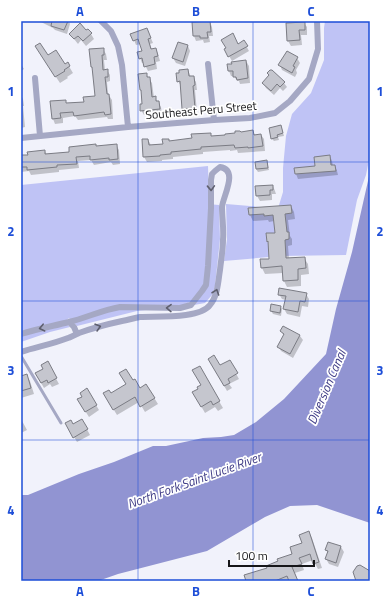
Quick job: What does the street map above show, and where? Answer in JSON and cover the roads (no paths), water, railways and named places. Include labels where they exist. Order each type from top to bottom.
[{"type":"street","points":[[101,21],[111,31],[118,46],[122,65],[128,127]]},
{"type":"street","name":"Southeast Peru Street","points":[[21,138],[128,127],[250,118],[275,113],[290,101],[309,79],[318,49],[317,21]]},
{"type":"street","points":[[208,64],[214,120]]},
{"type":"street","points":[[35,78],[40,136]]},
{"type":"street","points":[[21,334],[120,307],[180,308],[191,305],[206,285],[212,174],[220,167],[227,171],[229,174],[229,179],[223,203],[223,239],[218,286],[210,306],[194,313],[184,315],[138,317],[21,352]]},
{"type":"street","points":[[211,202],[223,203]]},
{"type":"street","points":[[191,305],[194,313]]},
{"type":"street","points":[[69,322],[74,327],[77,334]]},
{"type":"lane","points":[[21,356],[61,423]]},
{"type":"water","points":[[370,172],[370,523],[317,505],[290,506],[265,517],[207,551],[118,574],[98,581],[21,581],[21,495],[28,495],[153,446],[166,446],[203,438],[234,435],[256,422],[284,399],[326,354],[336,309],[352,252]]},
{"type":"water label","name":"Diversion Canal","points":[[326,387]]},
{"type":"water label","name":"North Fork Saint Lucie River","points":[[194,480]]}]
